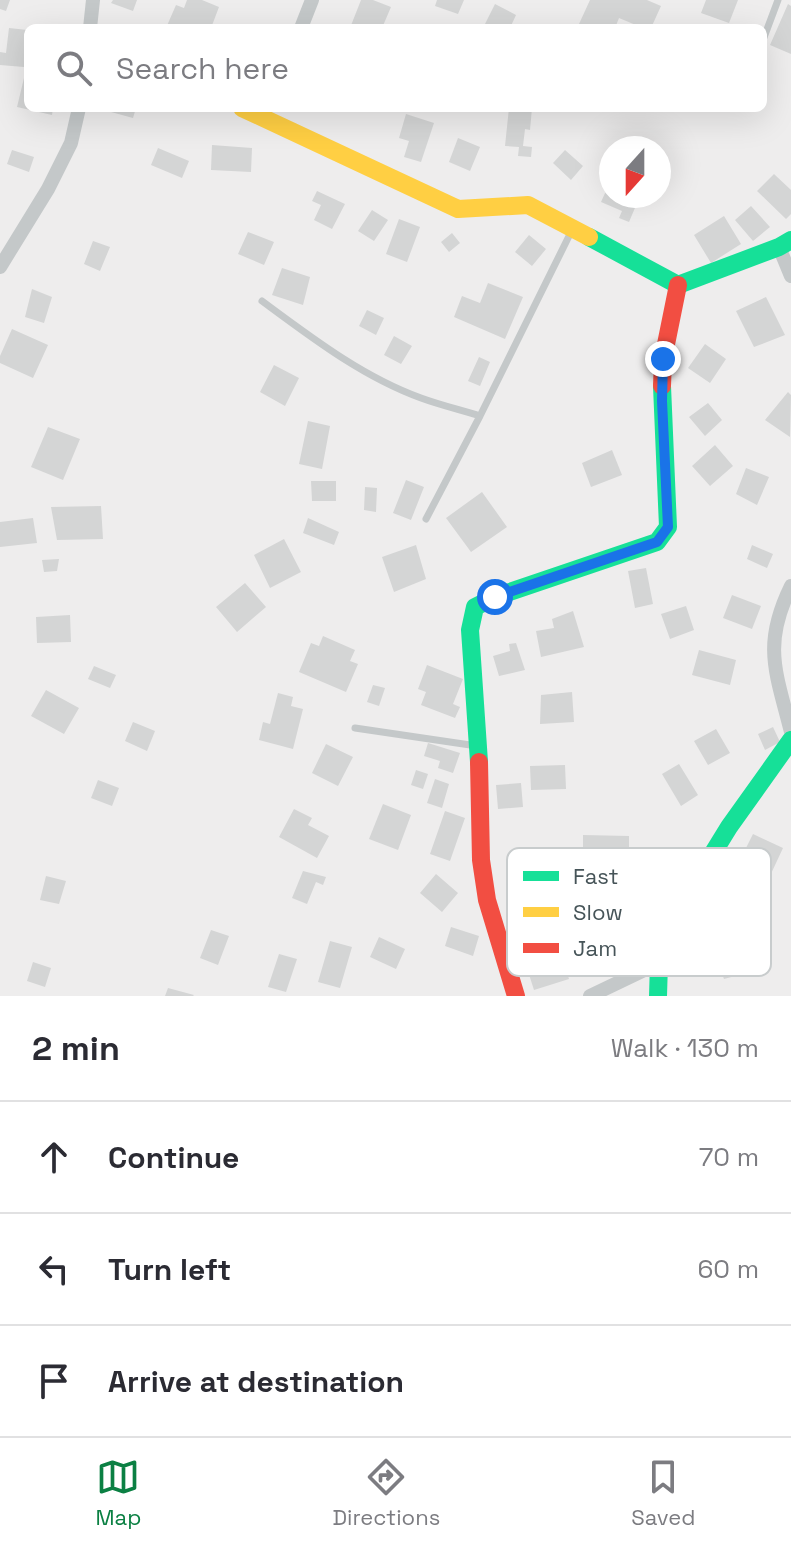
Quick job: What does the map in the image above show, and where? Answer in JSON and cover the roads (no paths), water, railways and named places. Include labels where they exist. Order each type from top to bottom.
[{"type":"street","points":[[90,24],[93,0]]},
{"type":"street","points":[[303,24],[312,0]]},
{"type":"street","points":[[0,267],[48,189],[71,143],[78,112]]},
{"type":"street","points":[[268,114],[458,209],[482,212],[508,205],[528,205],[678,285],[785,243],[791,276]]},
{"type":"street","points":[[507,966],[487,900],[481,860],[479,746],[470,630],[475,607],[495,597],[657,542],[668,527],[663,359],[678,285]]},
{"type":"street","points":[[791,586],[778,613],[772,656],[791,732]]},
{"type":"street","points":[[716,848],[791,740]]},
{"type":"street","points":[[510,976],[516,996]]},
{"type":"street","points":[[590,996],[632,976]]},
{"type":"street","points":[[658,996],[659,976]]},
{"type":"lane","points":[[767,29],[778,0]]},
{"type":"lane","points":[[426,519],[573,228]]},
{"type":"lane","points":[[262,301],[317,342],[369,374],[420,398],[480,416]]},
{"type":"lane","points":[[355,728],[479,746]]}]
